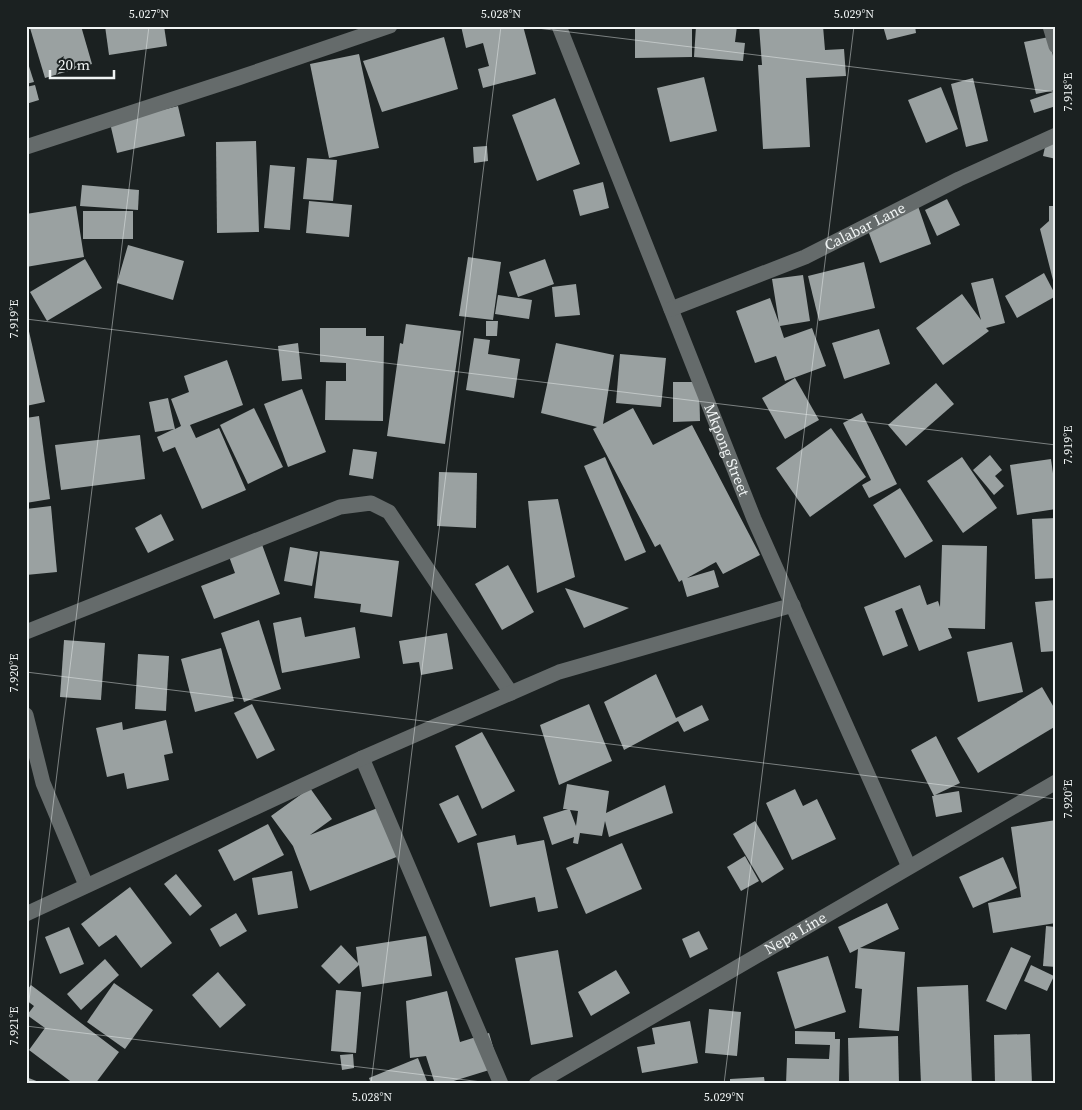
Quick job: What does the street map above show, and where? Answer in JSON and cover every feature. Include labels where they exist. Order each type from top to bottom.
[{"type":"street","points":[[26,147],[390,26]]},
{"type":"street","name":"Mkpong Street","points":[[559,26],[754,519],[909,867]]},
{"type":"street","points":[[1050,26],[1056,46]]},
{"type":"street","name":"Calabar Lane","points":[[671,309],[805,257],[959,179],[1056,135]]},
{"type":"street","points":[[26,632],[340,507],[371,503],[389,512],[511,693]]},
{"type":"street","points":[[26,914],[362,758],[559,672],[793,605]]},
{"type":"street","points":[[26,715],[43,783],[86,885]]},
{"type":"street","points":[[362,758],[501,1084]]},
{"type":"street","name":"Nepa Line","points":[[536,1084],[1056,782]]},
{"type":"building","points":[[35,26],[81,26],[92,64],[45,78],[30,28]]},
{"type":"building","points":[[105,26],[164,26],[167,46],[109,55]]},
{"type":"building","points":[[461,26],[523,26],[536,74],[483,88],[478,69],[489,66],[483,43],[466,48]]},
{"type":"building","points":[[635,26],[692,26],[692,57],[635,58]]},
{"type":"building","points":[[696,26],[737,26],[735,42],[745,43],[743,61],[694,57]]},
{"type":"building","points":[[759,26],[823,26],[825,50],[844,49],[846,76],[806,78],[810,147],[763,149],[758,65],[762,65]]},
{"type":"building","points":[[883,26],[915,26],[916,33],[887,40]]},
{"type":"building","points":[[444,37],[458,89],[382,112],[363,61]]},
{"type":"building","points":[[1049,37],[1056,70],[1056,90],[1036,94],[1024,42]]},
{"type":"building","points":[[359,54],[379,148],[329,158],[310,64]]},
{"type":"building","points":[[26,57],[34,82],[26,84]]},
{"type":"building","points":[[704,77],[717,131],[670,142],[657,88]]},
{"type":"building","points":[[973,78],[988,141],[966,147],[951,84]]},
{"type":"building","points":[[35,85],[39,100],[26,104],[26,87]]},
{"type":"building","points":[[941,87],[958,129],[926,143],[908,100]]},
{"type":"building","points":[[1056,91],[1056,106],[1034,113],[1030,100]]},
{"type":"building","points":[[555,98],[580,164],[537,181],[512,115]]},
{"type":"building","points":[[178,106],[185,136],[117,153],[110,123]]},
{"type":"building","points":[[1047,138],[1056,140],[1056,159],[1043,156]]},
{"type":"building","points":[[256,141],[259,232],[217,233],[216,142]]},
{"type":"building","points":[[487,146],[488,161],[474,163],[473,147]]},
{"type":"building","points":[[307,158],[337,160],[333,201],[303,199]]},
{"type":"building","points":[[270,165],[295,167],[290,230],[264,228]]},
{"type":"building","points":[[603,182],[609,208],[580,216],[573,190]]},
{"type":"building","points":[[82,185],[139,190],[138,210],[80,206]]},
{"type":"building","points":[[947,199],[960,225],[937,236],[925,210]]},
{"type":"building","points":[[309,201],[352,205],[349,237],[306,233]]},
{"type":"building","points":[[76,206],[84,257],[26,267],[26,214]]},
{"type":"building","points":[[918,206],[931,244],[880,263],[866,225]]},
{"type":"building","points":[[1049,206],[1056,206],[1055,288],[1040,229],[1049,221]]},
{"type":"building","points":[[83,211],[133,211],[133,239],[83,239]]},
{"type":"building","points":[[128,245],[184,261],[173,300],[117,283]]},
{"type":"building","points":[[468,257],[501,262],[493,320],[459,316]]},
{"type":"building","points":[[85,259],[102,288],[47,321],[30,292]]},
{"type":"building","points":[[545,259],[554,284],[518,297],[509,272]]},
{"type":"building","points":[[864,262],[875,308],[819,321],[808,276]]},
{"type":"building","points":[[1044,273],[1056,296],[1017,318],[1005,296]]},
{"type":"building","points":[[803,275],[810,321],[780,326],[784,338],[812,328],[826,366],[785,381],[776,356],[755,363],[736,311],[770,298],[779,323],[772,279]]},
{"type":"building","points":[[993,278],[1005,323],[986,328],[989,331],[943,365],[916,328],[962,294],[981,320],[971,283]]},
{"type":"building","points":[[576,284],[580,315],[555,317],[552,287]]},
{"type":"building","points":[[498,295],[532,300],[529,319],[495,314]]},
{"type":"building","points":[[486,321],[498,321],[497,336],[486,336]]},
{"type":"building","points":[[406,324],[461,331],[445,444],[387,436],[400,343],[403,344]]},
{"type":"building","points":[[26,327],[28,327],[45,402],[26,406]]},
{"type":"building","points":[[320,328],[366,328],[366,336],[384,336],[383,421],[325,420],[326,381],[346,381],[346,363],[320,362]]},
{"type":"building","points":[[879,329],[890,364],[844,379],[832,343]]},
{"type":"building","points":[[474,338],[490,340],[488,354],[520,359],[514,398],[466,390]]},
{"type":"building","points":[[298,343],[302,379],[282,381],[278,346]]},
{"type":"building","points":[[556,343],[614,355],[603,424],[633,408],[653,445],[692,425],[760,555],[723,574],[716,562],[687,578],[714,570],[719,587],[687,597],[682,580],[679,582],[660,544],[655,547],[593,429],[597,427],[541,413]]},
{"type":"building","points":[[620,354],[666,358],[661,407],[616,403]]},
{"type":"building","points":[[227,360],[243,405],[190,425],[196,438],[219,428],[246,490],[202,509],[175,447],[163,452],[157,437],[174,429],[155,432],[149,402],[168,398],[175,429],[181,426],[171,399],[189,392],[184,376]]},
{"type":"building","points":[[795,378],[819,420],[785,439],[762,398]]},
{"type":"building","points":[[673,382],[699,382],[700,421],[673,422]]},
{"type":"building","points":[[936,383],[954,404],[906,446],[888,425]]},
{"type":"building","points":[[302,389],[326,452],[288,467],[264,404]]},
{"type":"building","points":[[254,408],[283,467],[248,484],[220,425]]},
{"type":"building","points":[[862,413],[897,484],[869,498],[862,485],[871,480],[843,423]]},
{"type":"building","points":[[39,416],[50,499],[26,503],[26,418]]},
{"type":"building","points":[[831,428],[866,477],[810,517],[776,468]]},
{"type":"building","points":[[140,435],[145,479],[61,490],[55,445]]},
{"type":"building","points":[[353,449],[377,452],[373,479],[349,475]]},
{"type":"building","points":[[990,455],[1002,470],[995,476],[1004,486],[994,495],[973,470]]},
{"type":"building","points":[[605,457],[646,552],[625,561],[584,466]]},
{"type":"building","points":[[962,457],[997,508],[963,533],[927,481]]},
{"type":"building","points":[[1051,459],[1056,509],[1017,515],[1010,465]]},
{"type":"building","points":[[439,472],[477,473],[476,528],[437,526]]},
{"type":"building","points":[[900,488],[933,541],[905,558],[873,505]]},
{"type":"building","points":[[558,499],[575,577],[537,593],[528,501]]},
{"type":"building","points":[[51,506],[57,572],[26,575],[26,509]]},
{"type":"building","points":[[161,514],[174,540],[148,553],[135,528]]},
{"type":"building","points":[[1056,518],[1056,578],[1035,579],[1032,519]]},
{"type":"building","points":[[260,539],[280,594],[214,619],[201,586],[235,573],[227,551]]},
{"type":"building","points":[[942,545],[987,546],[985,629],[948,628],[952,638],[919,651],[902,608],[895,611],[908,646],[883,656],[864,607],[920,585],[927,605],[938,601],[940,607]]},
{"type":"building","points":[[290,547],[318,552],[312,586],[284,581]]},
{"type":"building","points":[[320,551],[399,561],[392,617],[360,612],[361,604],[314,598]]},
{"type":"building","points":[[508,565],[534,612],[502,630],[475,584]]},
{"type":"building","points":[[565,588],[629,608],[584,628]]},
{"type":"building","points":[[1056,600],[1056,651],[1041,652],[1035,602]]},
{"type":"building","points":[[301,617],[305,637],[355,627],[360,658],[282,673],[273,623]]},
{"type":"building","points":[[259,620],[281,689],[244,702],[221,633]]},
{"type":"building","points":[[447,633],[453,669],[421,675],[419,662],[403,664],[399,641]]},
{"type":"building","points":[[64,640],[105,643],[101,700],[60,697]]},
{"type":"building","points":[[1012,642],[1023,692],[978,702],[967,652]]},
{"type":"building","points":[[221,648],[234,701],[195,712],[181,659]]},
{"type":"building","points":[[138,654],[169,656],[166,711],[135,709]]},
{"type":"building","points":[[656,674],[676,718],[702,705],[709,720],[684,732],[678,721],[624,750],[604,702]]},
{"type":"building","points":[[1042,687],[1056,711],[1056,726],[978,773],[957,738]]},
{"type":"building","points":[[252,704],[275,750],[257,759],[234,713]]},
{"type":"building","points":[[589,704],[612,761],[559,785],[540,725]]},
{"type":"building","points":[[166,720],[173,753],[164,755],[169,780],[127,789],[124,773],[107,777],[96,728],[122,722],[123,730]]},
{"type":"building","points":[[482,732],[515,791],[482,809],[455,746]]},
{"type":"building","points":[[936,736],[960,783],[935,795],[959,791],[962,812],[936,817],[932,796],[934,796],[911,750]]},
{"type":"building","points":[[567,784],[609,791],[606,813],[665,785],[673,813],[609,837],[605,821],[602,836],[580,833],[578,844],[573,843],[574,837],[552,845],[543,817],[568,809],[563,809]],"holes":[[[570,810],[578,811],[576,826]]]},
{"type":"building","points":[[310,788],[332,819],[310,835],[380,807],[399,856],[310,891],[293,846],[271,816]]},
{"type":"building","points":[[795,789],[803,806],[817,799],[836,839],[792,860],[766,803]]},
{"type":"building","points":[[458,795],[477,835],[458,843],[439,804]]},
{"type":"building","points":[[1056,820],[1056,923],[993,933],[988,903],[1021,897],[1011,827]]},
{"type":"building","points":[[755,821],[784,869],[762,883],[733,834]]},
{"type":"building","points":[[268,824],[284,855],[234,881],[218,850]]},
{"type":"building","points":[[515,835],[517,845],[544,840],[558,908],[538,912],[535,897],[490,907],[477,843]]},
{"type":"building","points":[[622,843],[642,889],[586,914],[566,868]]},
{"type":"building","points":[[745,856],[759,881],[741,891],[727,867]]},
{"type":"building","points":[[1003,857],[1017,888],[973,908],[959,877]]},
{"type":"building","points":[[292,871],[298,908],[258,915],[252,878]]},
{"type":"building","points":[[176,874],[202,906],[190,916],[164,884]]},
{"type":"building","points":[[130,887],[172,943],[141,968],[116,935],[99,947],[81,924]]},
{"type":"building","points":[[887,903],[899,929],[860,948],[905,952],[899,1031],[859,1028],[862,989],[855,988],[858,949],[850,953],[838,927]]},
{"type":"building","points":[[236,913],[247,931],[220,947],[210,929]]},
{"type":"building","points":[[1046,926],[1056,927],[1056,967],[1043,966]]},
{"type":"building","points":[[69,927],[84,964],[60,974],[45,937]]},
{"type":"building","points":[[699,931],[708,949],[690,958],[682,939]]},
{"type":"building","points":[[426,936],[432,976],[362,987],[359,965],[339,984],[321,966],[341,945],[358,963],[356,947]]},
{"type":"building","points":[[1011,947],[1031,956],[1006,1010],[986,1001]]},
{"type":"building","points":[[558,950],[573,1037],[531,1045],[515,958]]},
{"type":"building","points":[[828,956],[846,1012],[795,1029],[777,972]]},
{"type":"building","points":[[105,959],[119,975],[81,1010],[67,994]]},
{"type":"building","points":[[1031,965],[1054,976],[1047,991],[1024,981]]},
{"type":"building","points":[[616,970],[630,993],[591,1016],[578,992]]},
{"type":"building","points":[[218,972],[246,1005],[220,1028],[192,995]]},
{"type":"building","points":[[114,983],[153,1010],[125,1049],[87,1022]]},
{"type":"building","points":[[31,985],[119,1052],[95,1084],[74,1084],[29,1050],[45,1028],[27,1015],[34,1006],[26,1000],[26,991]]},
{"type":"building","points":[[968,985],[972,1084],[921,1084],[917,987]]},
{"type":"building","points":[[336,990],[361,992],[356,1053],[331,1051]]},
{"type":"building","points":[[447,991],[460,1042],[489,1033],[499,1067],[444,1084],[435,1084],[426,1056],[410,1058],[406,1001]]},
{"type":"building","points":[[709,1009],[741,1012],[737,1056],[705,1053]]},
{"type":"building","points":[[690,1021],[698,1063],[642,1073],[637,1047],[655,1044],[652,1028]]},
{"type":"building","points":[[795,1031],[835,1032],[835,1039],[840,1039],[839,1084],[786,1084],[787,1058],[829,1059],[830,1045],[795,1044]]},
{"type":"building","points":[[1030,1034],[1032,1084],[995,1084],[994,1035]]},
{"type":"building","points":[[898,1036],[899,1084],[849,1084],[848,1038]]},
{"type":"building","points":[[353,1054],[354,1068],[342,1070],[340,1055]]},
{"type":"building","points":[[418,1058],[428,1084],[371,1084],[369,1078]]},
{"type":"building","points":[[26,1077],[39,1082],[39,1084],[26,1084]]},
{"type":"building","points":[[764,1077],[765,1084],[730,1084],[730,1079]]}]
